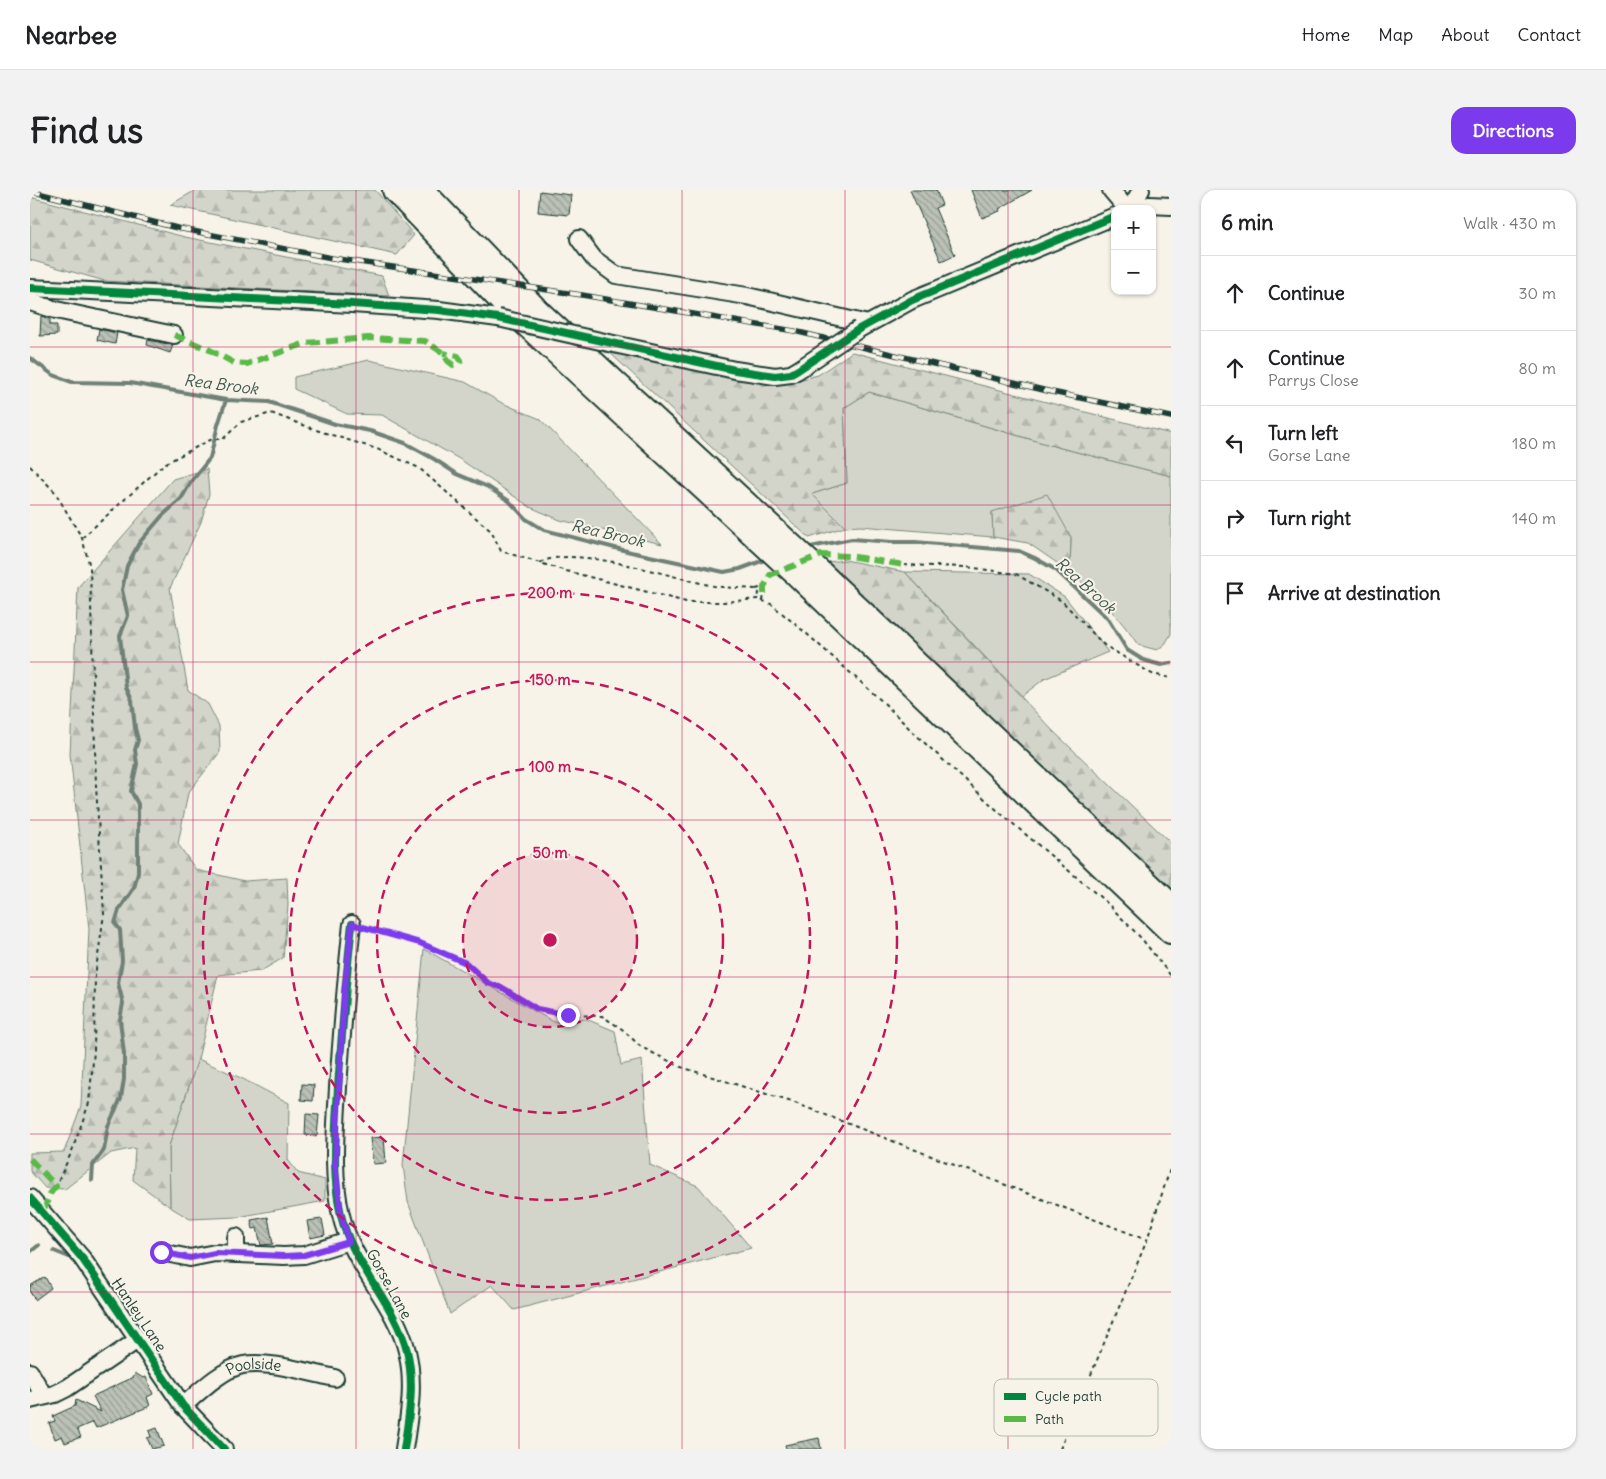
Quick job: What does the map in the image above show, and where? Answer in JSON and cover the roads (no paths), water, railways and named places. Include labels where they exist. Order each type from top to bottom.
[{"type":"highway","points":[[395,190],[506,305],[760,540],[807,573],[1171,906]]},
{"type":"highway","points":[[421,190],[536,310],[784,540],[807,573],[1171,931]]},
{"type":"street","points":[[1111,190],[1124,205]]},
{"type":"street","points":[[1131,205],[1141,190]]},
{"type":"street","points":[[1149,205],[1171,204],[1166,190]]},
{"type":"street","points":[[30,288],[439,310],[498,318],[735,370],[775,376],[791,374],[863,327],[912,300],[1111,218]]},
{"type":"street","points":[[579,239],[594,259],[616,275],[747,296],[863,327]]},
{"type":"street","points":[[30,302],[56,310],[174,335]]},
{"type":"street","name":"Gorse Lane","points":[[352,924],[344,994],[335,1164],[341,1215],[349,1242],[391,1313],[407,1350],[411,1370],[411,1404],[404,1449]]},
{"type":"street","name":"Hanley Lane","points":[[30,1198],[82,1258],[183,1406],[224,1449]]},
{"type":"street","points":[[236,1237],[236,1254]]},
{"type":"street","points":[[161,1252],[190,1258],[215,1253],[304,1255],[349,1242]]},
{"type":"street","points":[[30,1372],[37,1398],[55,1394],[67,1388],[139,1339]]},
{"type":"street","name":"Poolside","points":[[183,1406],[209,1384],[225,1373],[242,1365],[271,1365],[335,1378]]},
{"type":"waterway","name":"Rea Brook","points":[[30,358],[53,375],[72,382],[130,383],[226,400],[269,402],[335,424],[370,431],[405,443],[457,474],[488,487],[509,501],[526,519],[544,530],[631,552],[724,572],[740,569],[767,559]]},
{"type":"waterway","points":[[92,1180],[93,1165],[104,1150],[108,1126],[121,1098],[124,1079],[124,1054],[120,1020],[123,1003],[118,983],[122,961],[120,930],[115,923],[119,910],[134,888],[138,873],[138,804],[131,791],[137,764],[135,750],[138,740],[132,700],[126,687],[120,636],[128,616],[122,590],[127,566],[139,543],[162,516],[181,499],[191,482],[210,458],[226,400]]},
{"type":"waterway","name":"Rea Brook","points":[[805,548],[852,539],[915,542],[1019,551],[1056,570],[1108,619],[1127,650],[1143,660],[1161,665],[1171,663]]},
{"type":"waterway","points":[[30,1252],[39,1245]]},
{"type":"waterway","points":[[54,1251],[69,1257]]},
{"type":"railway","points":[[30,191],[177,228],[332,258],[582,295],[794,331],[1052,392],[1171,417]]}]
